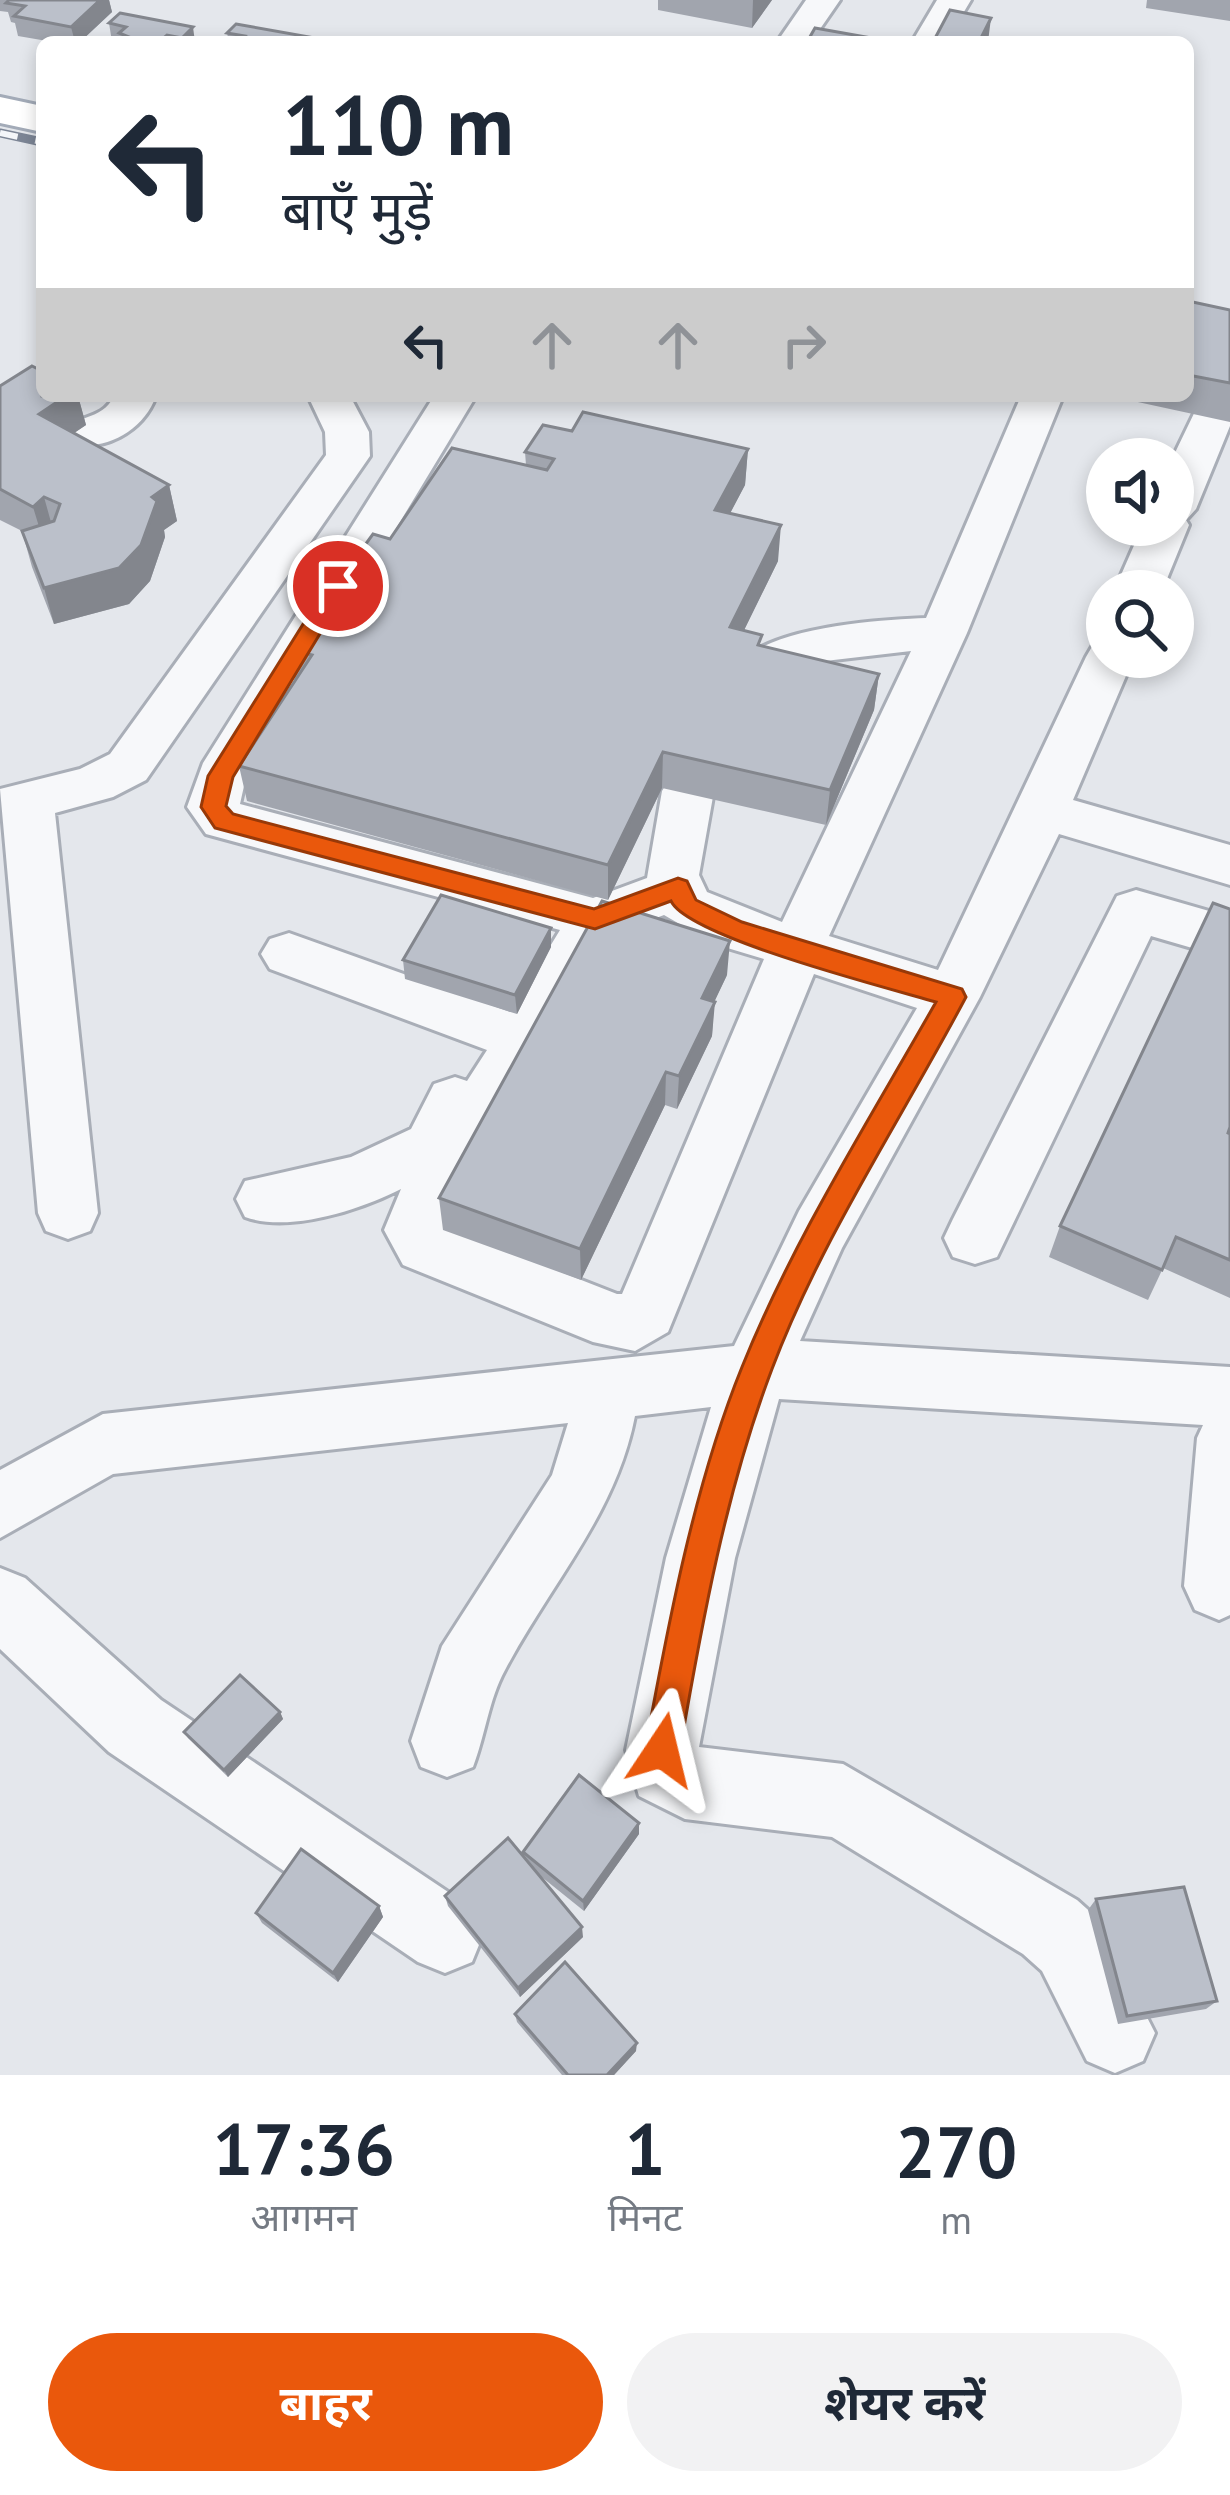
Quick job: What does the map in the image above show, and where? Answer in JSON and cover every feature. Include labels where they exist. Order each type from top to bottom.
[{"type":"main road","points":[[0,110],[36,117]]},
{"type":"main road","points":[[0,148],[36,155]]},
{"type":"street","points":[[798,36],[823,0]]},
{"type":"street","points":[[932,36],[954,0]]},
{"type":"street","points":[[81,434],[115,423],[132,402]]},
{"type":"street","points":[[68,1213],[14,805],[94,784],[128,767],[348,456],[346,432],[332,402]]},
{"type":"street","points":[[451,402],[220,776],[213,807],[224,821],[595,919]]},
{"type":"street","points":[[508,1034],[415,1230],[425,1246],[615,1322],[635,1323],[646,1312],[797,947],[943,633],[1039,402]]},
{"type":"street","points":[[1194,443],[1205,408]]},
{"type":"street","points":[[757,670],[798,649],[858,637],[943,633]]},
{"type":"street","points":[[1101,678],[1044,811],[952,997],[790,1290],[755,1372],[688,1605],[662,1750],[665,1770],[685,1782],[843,1801],[1051,1927],[1069,1944],[1115,2033]]},
{"type":"street","points":[[688,791],[672,875],[686,906],[733,929],[952,997]]},
{"type":"street","points":[[1044,811],[1230,865]]},
{"type":"street","points":[[266,1198],[361,1180],[432,1146],[595,919],[678,888]]},
{"type":"street","points":[[975,1238],[1136,911],[1230,938]]},
{"type":"street","points":[[290,954],[508,1034]]},
{"type":"street","points":[[0,1506],[103,1445],[755,1372],[790,1369],[1230,1397]]},
{"type":"street","points":[[447,1742],[467,1670],[559,1526],[593,1462],[608,1389]]},
{"type":"street","points":[[1219,1586],[1230,1438]]},
{"type":"street","points":[[0,1602],[135,1726],[446,1935]]},
{"type":"building","points":[[100,0],[71,27],[14,16],[25,6],[6,3]]},
{"type":"building","points":[[950,10],[991,18],[982,36],[936,36]]},
{"type":"building","points":[[120,13],[193,27],[184,36],[126,36],[119,33],[126,27],[109,23]]},
{"type":"building","points":[[236,24],[304,36],[245,36],[227,33]]},
{"type":"building","points":[[815,28],[860,36],[810,36]]},
{"type":"building","points":[[1194,302],[1230,310],[1230,383],[1194,376]]},
{"type":"building","points":[[36,368],[36,402],[57,402],[39,414],[169,485],[152,497],[157,501],[141,545],[119,568],[44,588],[22,531],[54,521],[60,504],[44,497],[33,507],[0,489],[0,386]]},
{"type":"building","points":[[583,412],[748,449],[715,510],[781,525],[730,627],[762,635],[758,645],[879,674],[830,790],[663,752],[608,865],[239,766],[312,655],[289,649],[373,534],[390,539],[452,448],[547,470],[554,459],[525,452],[543,425],[572,431]]},
{"type":"building","points":[[441,895],[551,928],[515,995],[403,960]]},
{"type":"building","points":[[602,901],[730,941],[702,998],[715,1002],[679,1076],[666,1072],[580,1249],[439,1198]]},
{"type":"building","points":[[1213,903],[1230,909],[1230,1260],[1176,1237],[1162,1270],[1060,1226]]},
{"type":"building","points":[[240,1675],[280,1712],[224,1770],[184,1732]]},
{"type":"building","points":[[579,1775],[639,1823],[583,1901],[523,1852]]},
{"type":"building","points":[[508,1838],[582,1927],[518,1988],[445,1896]]},
{"type":"building","points":[[301,1849],[379,1906],[333,1973],[256,1913]]},
{"type":"building","points":[[1184,1887],[1217,2001],[1127,2016],[1096,1899]]},
{"type":"building","points":[[565,1962],[637,2043],[607,2075],[568,2075],[515,2014]]},
{"type":"railway","points":[[0,133],[36,141]]},
{"type":"route","points":[[338,586],[220,776],[213,807],[224,821],[595,919],[678,888],[686,906],[733,929],[952,997],[790,1290],[755,1372],[688,1605],[662,1750]]}]
